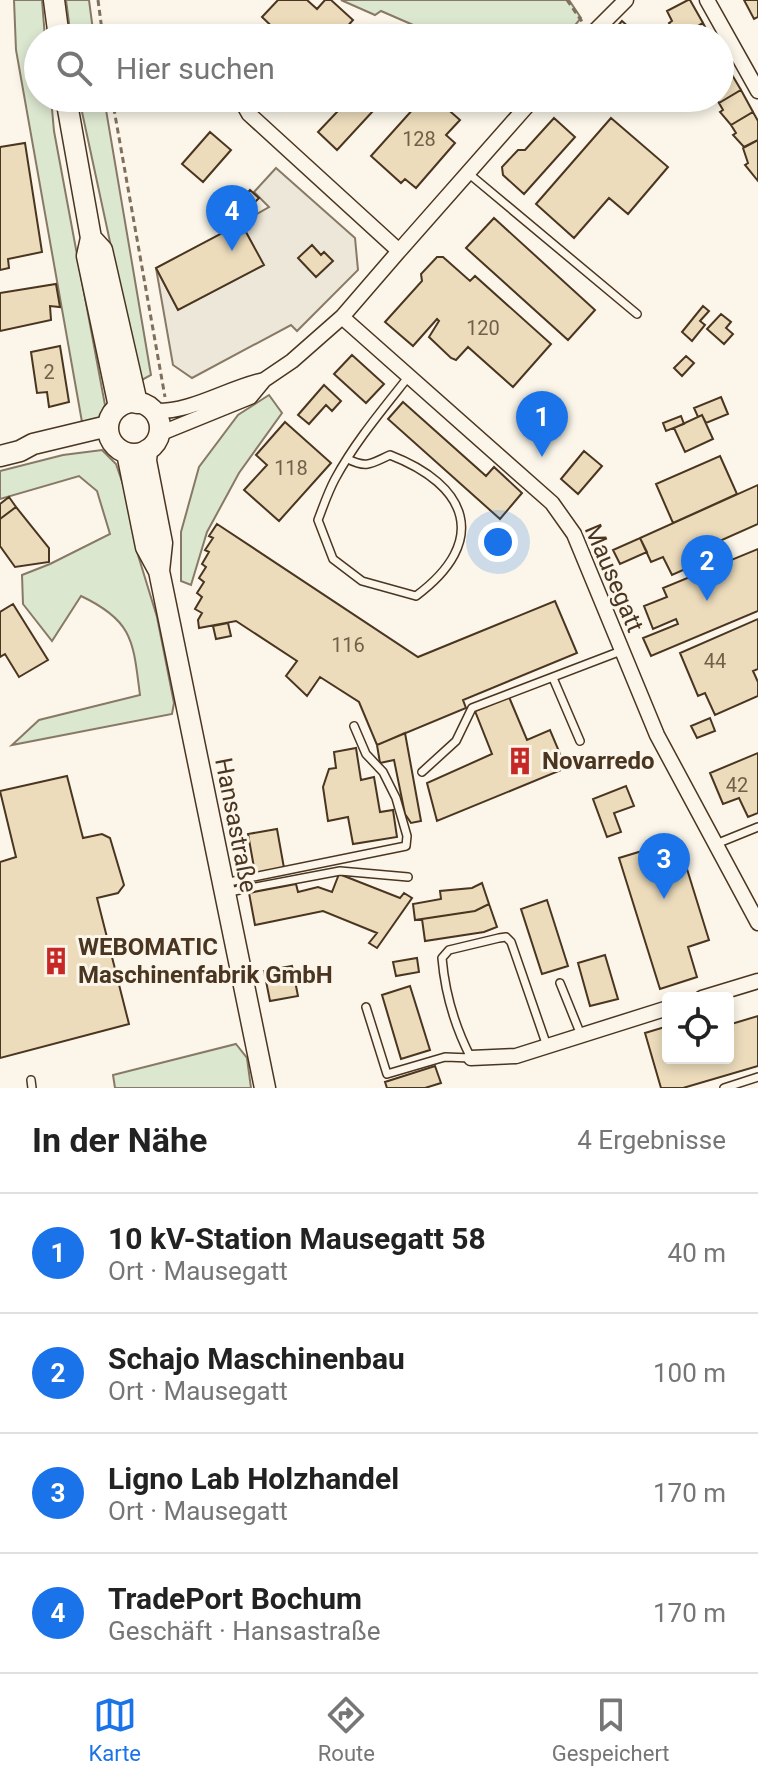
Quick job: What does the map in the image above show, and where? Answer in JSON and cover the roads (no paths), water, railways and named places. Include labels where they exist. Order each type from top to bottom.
[{"type":"street","points":[[54,0],[57,24]]},
{"type":"street","points":[[602,24],[626,0]]},
{"type":"street","points":[[707,0],[720,24]]},
{"type":"street","points":[[734,48],[758,91]]},
{"type":"street","name":"Hansastraße","points":[[68,112],[91,238],[87,256],[146,408],[159,426],[130,441],[146,547],[159,571],[265,1088]]},
{"type":"street","points":[[248,112],[399,251]]},
{"type":"street","points":[[10,454],[33,444],[130,441],[250,397],[264,380],[292,361],[342,317],[522,112]]},
{"type":"street","name":"Mausegatt","points":[[342,317],[552,503],[574,534],[657,735],[758,923]]},
{"type":"street","points":[[130,441],[113,412],[146,408],[264,380]]},
{"type":"street","points":[[722,992],[758,981]]},
{"type":"street","points":[[471,1058],[516,1056],[662,1010]]},
{"type":"lane","points":[[468,173],[637,314]]},
{"type":"lane","points":[[348,459],[360,466],[390,455],[417,465],[444,487],[461,512],[464,533],[453,559],[434,583],[416,596],[362,581],[333,559],[318,520],[334,481],[348,459],[409,376]]},
{"type":"lane","points":[[422,772],[456,741],[472,708],[621,651]]},
{"type":"lane","points":[[553,678],[580,741]]},
{"type":"lane","points":[[222,888],[406,846],[407,836],[396,798],[383,772],[366,754],[354,726]]},
{"type":"lane","points":[[715,845],[758,827]]},
{"type":"lane","points":[[222,888],[340,871],[408,877]]},
{"type":"lane","points":[[366,1007],[387,1074],[445,1057],[471,1058],[459,1035],[443,975],[442,958],[449,950],[506,937],[511,942],[547,1046]]},
{"type":"lane","points":[[560,983],[581,1035]]},
{"type":"lane","points":[[724,1088],[758,1077]]},
{"type":"place","name":"TradePort Bochum","points":[[232,251]]},
{"type":"place","name":"10 kV-Station Mausegatt 58","points":[[542,457]]},
{"type":"place","name":"Schajo Maschinenbau","points":[[707,601]]},
{"type":"place","name":"Novarredo","points":[[520,761]]},
{"type":"place","name":"Ligno Lab Holzhandel","points":[[664,899]]},
{"type":"place","name":"WEBOMATIC Maschinenfabrik GmbH","points":[[56,961]]}]
